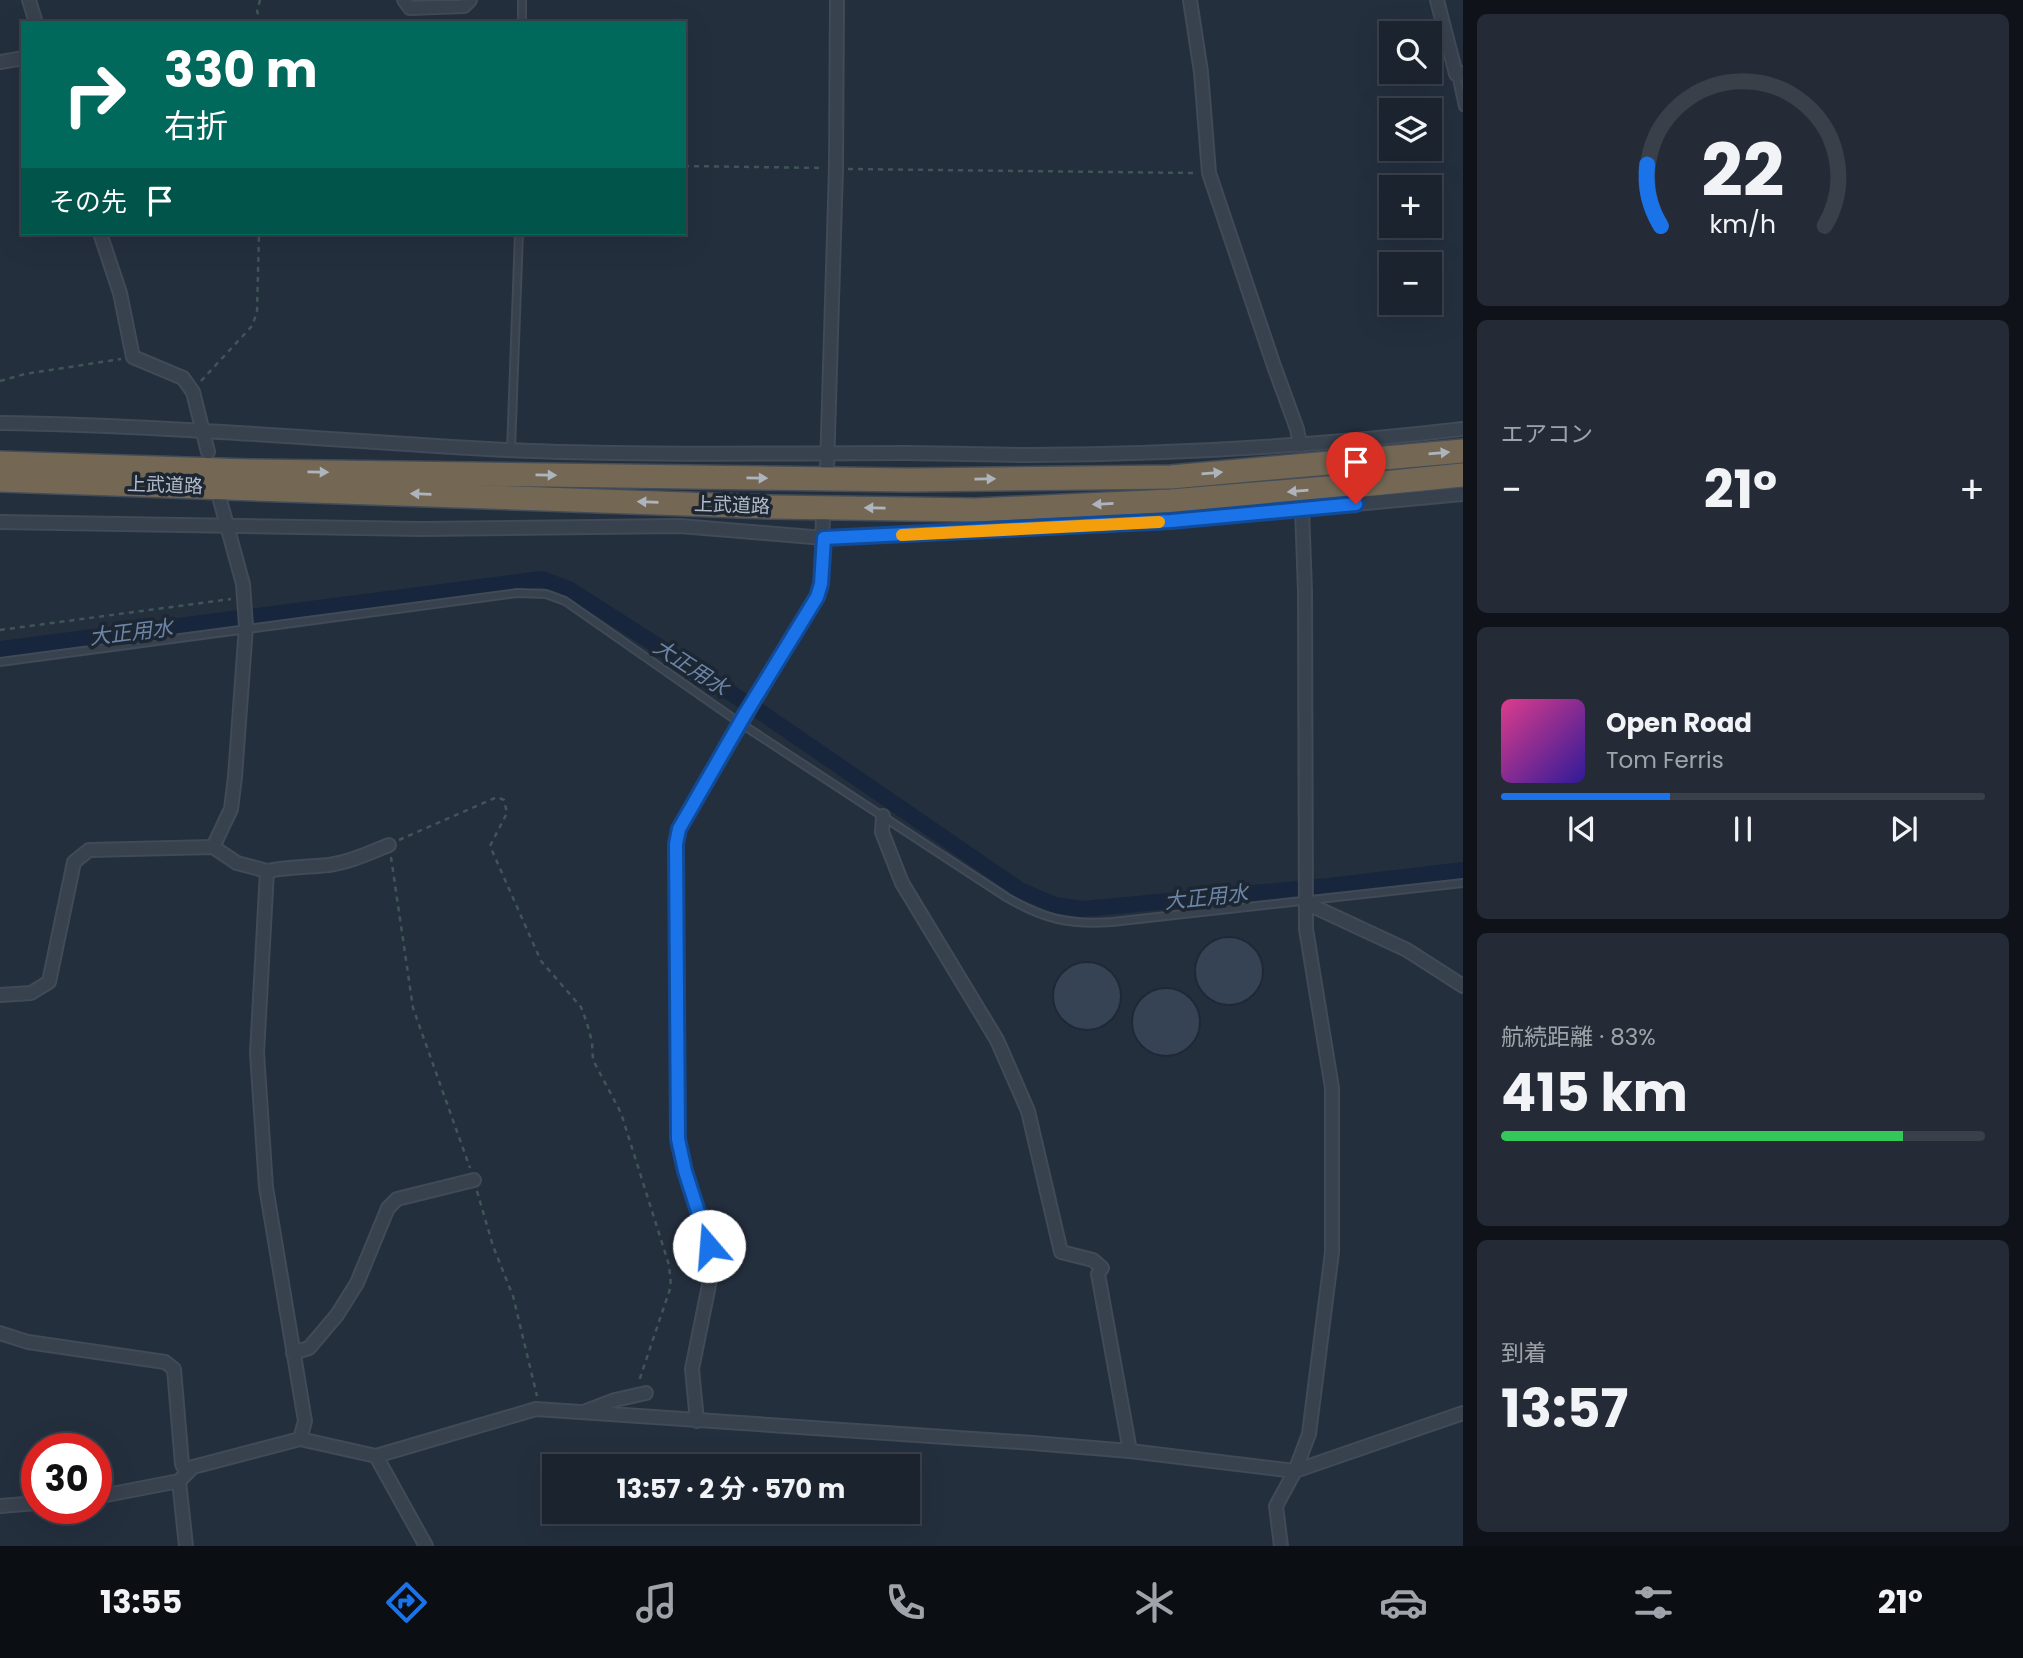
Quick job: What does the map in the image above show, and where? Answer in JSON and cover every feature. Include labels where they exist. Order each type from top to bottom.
[{"type":"highway","name":"上武道路","points":[[0,480],[87,473],[250,471],[951,480],[1171,477],[1463,451]]},
{"type":"highway","points":[[0,457],[87,473]]},
{"type":"highway","name":"上武道路","points":[[0,463],[87,473],[771,507],[976,510],[1171,501],[1463,475]]},
{"type":"highway","points":[[0,488],[87,473]]},
{"type":"street","points":[[29,0],[35,21]]},
{"type":"street","points":[[404,0],[410,8],[464,6],[470,0]]},
{"type":"street","points":[[827,468],[836,168],[837,0]]},
{"type":"street","points":[[1190,0],[1201,72],[1209,173],[1297,429],[1300,445]]},
{"type":"street","points":[[1437,0],[1460,74]]},
{"type":"street","points":[[0,62],[21,58]]},
{"type":"street","points":[[101,235],[120,293],[133,357],[183,378],[193,392],[208,452]]},
{"type":"street","points":[[0,423],[115,425],[511,450],[828,454],[1170,452],[1300,445],[1463,429]]},
{"type":"street","points":[[0,523],[421,529],[680,526],[824,538],[1171,521],[1463,494]]},
{"type":"street","points":[[213,847],[232,799],[246,628],[243,584],[220,499]]},
{"type":"street","points":[[1281,1546],[1276,1506],[1295,1471],[1308,1434],[1332,1252],[1332,1088],[1306,929],[1306,591],[1302,509]]},
{"type":"street","points":[[697,1421],[692,1369],[711,1275],[711,1261],[678,1139],[676,844],[679,829],[817,597],[821,584],[823,514]]},
{"type":"street","points":[[883,816],[883,832],[902,883],[997,1040],[1028,1111],[1061,1252],[1093,1260],[1102,1268],[1098,1273],[1130,1451]]},
{"type":"street","points":[[0,995],[32,993],[49,982],[74,862],[89,850],[213,847],[237,863],[267,871],[329,865],[352,860],[388,845]]},
{"type":"street","points":[[267,871],[257,1053],[266,1187],[305,1421],[300,1439]]},
{"type":"street","points":[[1306,900],[1407,950],[1463,986]]},
{"type":"street","points":[[293,1353],[309,1348],[337,1315],[357,1283],[388,1208],[397,1199],[474,1180]]},
{"type":"street","points":[[0,1333],[28,1342],[165,1362],[174,1369],[186,1546]]},
{"type":"street","points":[[583,1412],[640,1394]]},
{"type":"street","points":[[112,1493],[183,1477],[192,1468],[300,1439],[376,1456],[540,1409],[1130,1451],[1295,1471],[1463,1413]]},
{"type":"street","points":[[376,1456],[426,1546]]},
{"type":"street","points":[[0,1506],[21,1504]]},
{"type":"lane","points":[[522,0],[522,21]]},
{"type":"lane","points":[[1460,74],[1463,107]]},
{"type":"lane","points":[[511,450],[519,235]]},
{"type":"lane","points":[[0,662],[517,593],[546,594],[565,601],[1006,897],[1053,920],[1083,924],[1112,922],[1463,883]]},
{"type":"path","points":[[260,0],[257,11],[260,21]]},
{"type":"path","points":[[686,166],[1209,173]]},
{"type":"path","points":[[193,392],[253,326],[257,312],[259,235]]},
{"type":"path","points":[[0,381],[25,374],[133,357]]},
{"type":"path","points":[[0,630],[245,601]]},
{"type":"path","points":[[540,1409],[513,1296],[493,1246],[474,1180],[413,1008],[388,845],[497,797],[504,800],[507,813],[490,846],[541,961],[581,1007],[592,1042],[593,1060],[621,1113],[669,1265],[671,1286],[640,1394]]},
{"type":"building","points":[[1222,937],[1236,937],[1248,942],[1258,952],[1263,971],[1258,990],[1248,1000],[1236,1005],[1222,1005],[1210,1000],[1200,990],[1195,978],[1195,964],[1200,952],[1210,942]]},
{"type":"building","points":[[1080,962],[1094,962],[1106,967],[1116,977],[1121,996],[1116,1015],[1106,1025],[1094,1030],[1080,1030],[1068,1025],[1058,1015],[1053,1003],[1053,989],[1058,977],[1068,967]]},
{"type":"building","points":[[1159,988],[1173,988],[1185,993],[1195,1003],[1200,1022],[1195,1041],[1185,1051],[1173,1056],[1159,1056],[1147,1051],[1137,1041],[1132,1029],[1132,1015],[1137,1003],[1147,993]]},
{"type":"waterway","name":"大正用水","points":[[0,649],[542,579],[569,589],[765,715],[1020,890],[1055,905],[1083,909],[1328,886],[1463,870]]},
{"type":"slow traffic","points":[[902,535],[1159,522]]},
{"type":"route","points":[[709,1246],[680,1154],[678,1139],[677,836],[744,716],[817,597],[821,584],[824,538],[1171,521],[1356,504]]}]
